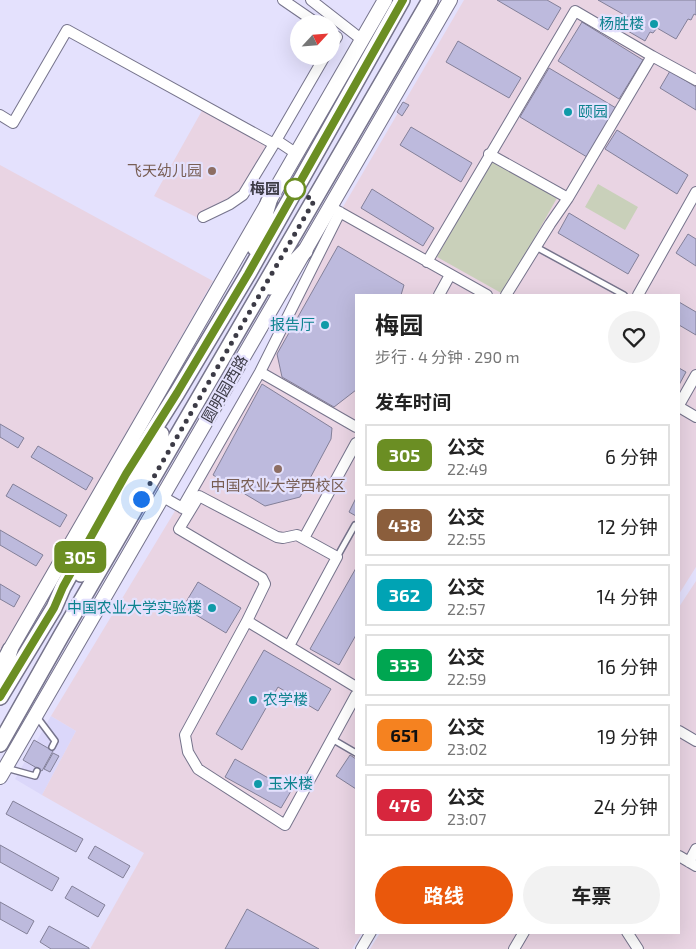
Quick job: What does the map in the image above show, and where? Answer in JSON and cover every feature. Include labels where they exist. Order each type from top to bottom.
[{"type":"main road","points":[[0,697],[54,608],[67,596],[138,481],[168,421],[177,393],[248,274],[402,0]]},
{"type":"main road","name":"圆明园西路","points":[[0,744],[431,1]]},
{"type":"main road","points":[[248,274],[269,201]]},
{"type":"main road","points":[[257,300],[305,251]]},
{"type":"main road","points":[[0,680],[10,650]]},
{"type":"street","points":[[283,0],[305,15]]},
{"type":"street","points":[[310,0],[361,39]]},
{"type":"street","points":[[0,668],[384,0]]},
{"type":"street","name":"圆明园西路","points":[[3,772],[305,251],[335,210],[450,0]]},
{"type":"street","points":[[427,262],[575,11],[696,80]]},
{"type":"street","points":[[0,115],[13,123],[67,30],[296,154]]},
{"type":"street","points":[[507,294],[568,198],[652,56]]},
{"type":"street","points":[[203,218],[243,195],[320,65]]},
{"type":"street","points":[[489,154],[568,198]]},
{"type":"street","points":[[639,294],[696,192]]},
{"type":"street","points":[[355,697],[286,825],[198,769],[188,752],[185,735],[265,584],[262,578],[179,529],[185,510],[260,372],[335,210],[485,294]]},
{"type":"street","points":[[440,294],[450,275]]},
{"type":"street","points":[[260,372],[355,426]]},
{"type":"street","points":[[680,404],[696,375]]},
{"type":"street","points":[[680,407],[696,417]]},
{"type":"street","points":[[304,538],[355,445]]},
{"type":"street","points":[[185,510],[199,496],[277,537],[283,538],[297,535],[337,558],[289,646]]},
{"type":"street","points":[[163,498],[185,510]]},
{"type":"street","points":[[247,621],[355,686]]},
{"type":"street","points":[[680,732],[696,741]]},
{"type":"street","points":[[680,857],[692,864],[696,849]]},
{"type":"street","points":[[361,949],[371,934]]},
{"type":"street","points":[[514,949],[523,934]]},
{"type":"street","points":[[628,934],[638,949]]},
{"type":"lane","points":[[536,247],[622,294]]},
{"type":"lane","points":[[337,558],[355,525]]},
{"type":"lane","points":[[36,715],[55,741],[52,747]]},
{"type":"lane","points":[[332,739],[355,752]]},
{"type":"lane","points":[[3,772],[35,776],[37,771]]},
{"type":"shaded area","name":"中国农业大学西校区","points":[[464,0],[696,0],[696,567],[680,592],[680,294],[355,294],[355,934],[361,934],[352,949],[90,949],[144,853],[42,795],[76,731],[51,716],[259,372],[340,212]]},
{"type":"shaded area","name":"飞天幼儿园","points":[[204,107],[271,147],[232,208],[206,222],[154,196]]},
{"type":"shaded area","points":[[0,165],[213,281],[0,654]]},
{"type":"shaded area","points":[[696,581],[696,949],[370,949],[379,934],[680,934],[680,605]]},
{"type":"shaded area","points":[[51,716],[76,731],[42,795],[15,779]]},
{"type":"green space","points":[[491,161],[557,198],[503,294],[437,257]]},
{"type":"green space","points":[[598,184],[638,207],[625,230],[585,207]]},
{"type":"building","points":[[497,0],[547,0],[561,8],[548,30]]},
{"type":"building","name":"杨胜楼","points":[[598,0],[696,0],[696,15],[694,14],[691,20],[688,19],[676,39],[657,28],[653,33],[650,32],[645,41],[621,27],[628,17]]},
{"type":"building","points":[[582,22],[643,60],[619,99],[558,61]]},
{"type":"building","points":[[458,41],[521,78],[509,98],[446,62]]},
{"type":"building","name":"颐园","points":[[549,68],[616,108],[587,157],[520,117]]},
{"type":"building","points":[[670,71],[696,87],[696,110],[660,88]]},
{"type":"building","points":[[403,102],[409,105],[402,116],[397,112]]},
{"type":"building","points":[[411,127],[472,163],[461,182],[400,145]]},
{"type":"building","points":[[617,130],[688,175],[677,194],[605,149]]},
{"type":"building","points":[[372,189],[434,228],[423,246],[361,208]]},
{"type":"building","points":[[569,213],[639,255],[628,274],[558,233]]},
{"type":"building","points":[[688,234],[696,239],[696,266],[676,253]]},
{"type":"building","name":"报告厅","points":[[338,246],[404,285],[401,294],[355,294],[355,391],[334,407],[282,377],[277,354]]},
{"type":"building","points":[[680,303],[696,312],[696,335],[680,326]]},
{"type":"building","points":[[680,369],[686,372],[680,383]]},
{"type":"building","points":[[262,384],[332,428],[331,439],[300,497],[265,506],[213,475]]},
{"type":"building","points":[[0,424],[24,438],[18,448],[0,437]]},
{"type":"building","points":[[38,446],[93,478],[86,490],[31,457]]},
{"type":"building","points":[[13,484],[67,515],[60,527],[6,496]]},
{"type":"building","points":[[355,500],[355,515],[349,512]]},
{"type":"building","points":[[0,530],[43,555],[36,566],[0,545]]},
{"type":"building","points":[[355,570],[355,637],[339,665],[310,649]]},
{"type":"building","name":"中国农业大学实验楼","points":[[198,582],[241,608],[226,633],[183,607]]},
{"type":"building","points":[[0,584],[20,596],[14,607],[0,599]]},
{"type":"building","name":"农学楼","points":[[264,650],[331,689],[318,711],[278,687],[242,750],[216,734]]},
{"type":"building","points":[[34,740],[53,751],[42,771],[23,760]]},
{"type":"building","points":[[53,753],[59,756],[50,772],[44,769]]},
{"type":"building","points":[[350,755],[355,758],[355,788],[336,776]]},
{"type":"building","name":"玉米楼","points":[[235,759],[291,791],[281,808],[225,777]]},
{"type":"building","points":[[13,801],[83,839],[76,852],[6,814]]},
{"type":"building","points":[[0,845],[59,878],[52,891],[0,862]]},
{"type":"building","points":[[95,846],[130,866],[123,878],[88,858]]},
{"type":"building","points":[[72,886],[105,905],[98,917],[65,898]]},
{"type":"building","points":[[0,902],[34,921],[27,934],[0,919]]},
{"type":"building","points":[[247,909],[319,949],[225,949]]},
{"type":"building","points":[[49,926],[89,949],[51,949],[40,942]]},
{"type":"bus line","name":"305","points":[[0,697],[54,608],[63,587],[126,474],[248,274],[403,0]]},
{"type":"place","name":"杨胜楼","points":[[654,24]]},
{"type":"place","name":"颐园","points":[[568,112]]},
{"type":"place","name":"飞天幼儿园","points":[[212,171]]},
{"type":"place","name":"梅园","points":[[295,189]]},
{"type":"place","name":"报告厅","points":[[325,325]]},
{"type":"place","name":"中国农业大学西校区","points":[[278,469]]},
{"type":"place","name":"中国农业大学实验楼","points":[[212,608]]},
{"type":"place","name":"农学楼","points":[[253,700]]},
{"type":"place","name":"玉米楼","points":[[258,784]]},
{"type":"route","points":[[141,499],[314,201],[295,189]]}]
